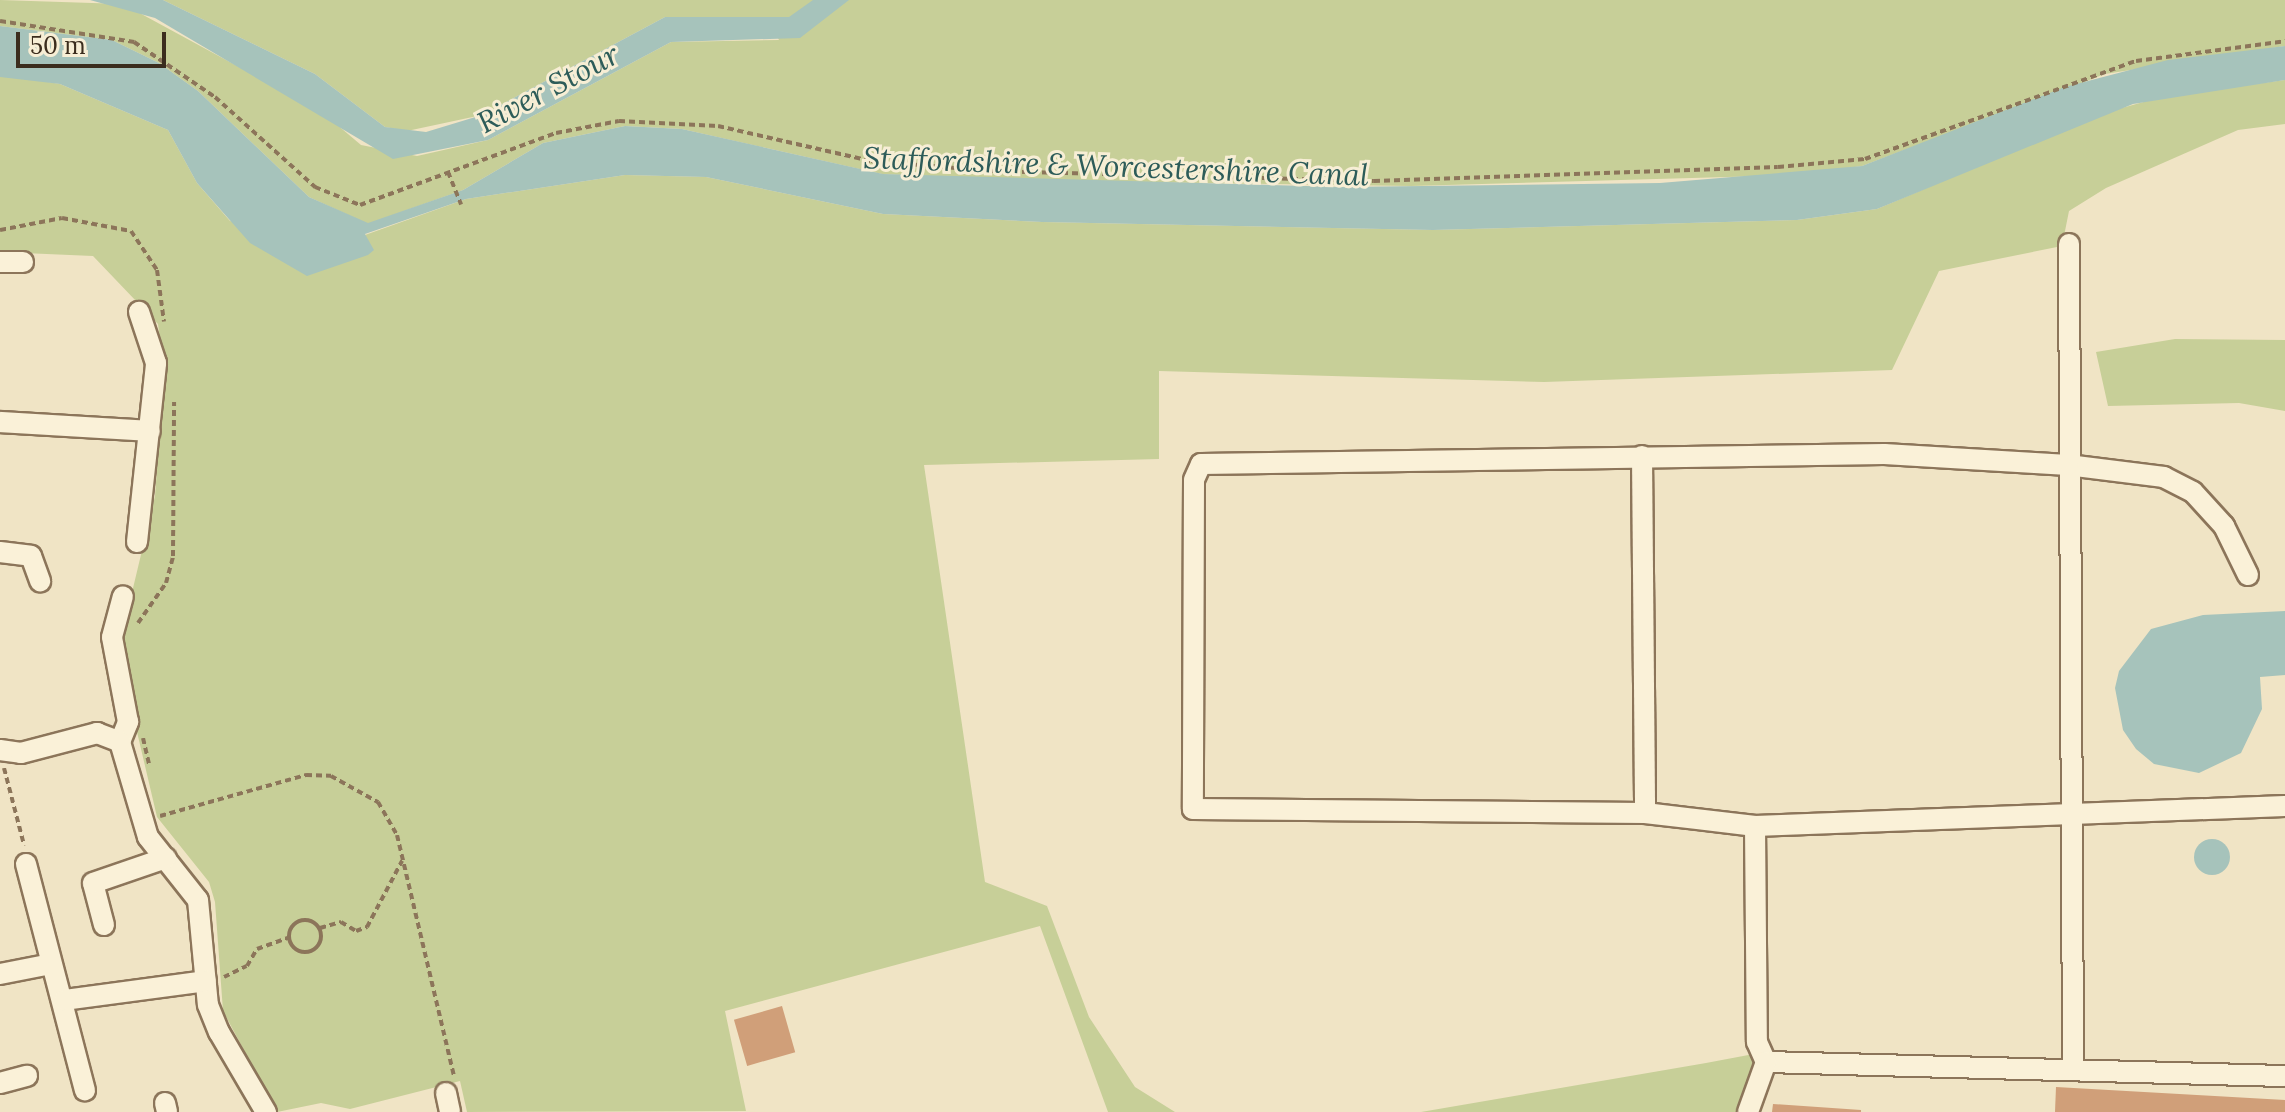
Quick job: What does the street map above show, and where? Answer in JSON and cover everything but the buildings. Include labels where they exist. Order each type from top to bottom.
[{"type":"street","points":[[2069,244],[2073,1069]]},
{"type":"street","points":[[0,262],[23,262]]},
{"type":"street","points":[[137,542],[150,455],[156,363],[139,312]]},
{"type":"street","points":[[0,422],[150,431]]},
{"type":"street","points":[[2248,575],[2224,526],[2193,492],[2164,477],[2068,465],[1884,454],[1201,464],[1194,480],[1193,809],[1645,813],[1755,826],[2073,811],[2285,806]]},
{"type":"street","points":[[1642,456],[1645,813]]},
{"type":"street","points":[[0,552],[31,556],[40,581]]},
{"type":"street","points":[[123,596],[112,637],[128,722],[120,742],[143,821],[166,858],[192,889],[202,914],[206,981],[219,1032],[266,1112]]},
{"type":"street","points":[[2,756],[97,733],[120,742]]},
{"type":"street","points":[[1748,1112],[1766,1062],[1757,1042],[1755,826]]},
{"type":"street","points":[[104,925],[93,883],[166,858]]},
{"type":"street","points":[[26,864],[51,964],[64,1000],[85,1090]]},
{"type":"street","points":[[0,974],[51,964]]},
{"type":"street","points":[[64,1000],[206,981]]},
{"type":"street","points":[[1766,1062],[2285,1076]]},
{"type":"street","points":[[0,1083],[27,1076]]},
{"type":"path","points":[[0,21],[134,42],[215,97],[315,187],[347,203],[360,205],[586,124],[655,120],[718,126],[871,161],[992,171],[1374,181],[1778,167],[1865,159],[2136,61],[2285,41]]},
{"type":"path","points":[[448,172],[461,204]]},
{"type":"path","points":[[2,756],[26,864]]},
{"type":"path","points":[[143,821],[294,777],[331,776],[388,814],[455,1060],[448,1102]]},
{"type":"path","points":[[206,981],[241,971],[257,949],[290,937],[304,920],[320,928],[341,922],[356,931],[367,927],[402,861]]},
{"type":"path","points":[[290,937],[296,949],[310,952],[321,941],[320,928]]},
{"type":"green space","points":[[0,0],[123,4],[322,112],[361,145],[417,156],[488,140],[671,42],[779,40],[767,18],[665,17],[482,115],[407,131],[385,127],[315,74],[163,0],[2285,0],[2285,46],[2105,74],[1862,166],[1797,175],[1411,186],[1012,180],[882,174],[682,129],[625,126],[543,143],[463,190],[368,224],[309,197],[198,91],[159,63],[112,40],[0,26]]},
{"type":"green space","points":[[13,76],[60,84],[168,130],[197,183],[230,221],[369,246],[365,235],[466,199],[625,175],[706,177],[883,214],[1042,222],[1433,230],[1797,220],[1877,209],[2104,113],[2165,96],[2285,80],[2285,124],[2238,130],[2106,188],[2069,211],[2062,246],[1939,271],[1892,370],[1544,382],[1159,371],[1159,459],[924,465],[985,882],[1047,906],[1089,1017],[1135,1087],[1175,1112],[1108,1112],[1040,926],[725,1011],[746,1111],[467,1112],[460,1081],[350,1109],[321,1103],[277,1112],[223,1011],[215,902],[209,882],[157,817],[118,651],[155,496],[164,372],[158,324],[93,256],[0,252],[0,77]]},
{"type":"green space","points":[[2175,339],[2285,340],[2285,411],[2239,403],[2108,406],[2096,352]]},
{"type":"green space","points":[[1759,1053],[1748,1112],[1421,1112],[1706,1063]]},
{"type":"water","name":"River Stour","points":[[90,0],[163,0],[315,74],[385,127],[426,132],[482,115],[665,17],[789,17],[813,0],[849,0],[800,38],[671,42],[488,140],[393,159],[155,18]]},
{"type":"water","points":[[0,26],[112,40],[159,63],[198,91],[309,197],[368,223],[463,190],[543,143],[625,126],[682,129],[883,174],[1341,187],[1660,183],[1862,166],[2065,87],[2168,60],[2285,46],[2285,80],[2133,104],[1877,209],[1797,220],[1433,230],[1042,222],[883,214],[706,177],[625,175],[466,199],[365,234],[374,250],[368,255],[307,276],[250,243],[197,183],[168,130],[60,84],[0,77]]},
{"type":"water","points":[[2285,611],[2285,675],[2260,677],[2262,709],[2241,753],[2199,773],[2154,764],[2136,749],[2123,730],[2115,688],[2119,671],[2151,629],[2203,615]]},
{"type":"water","points":[[2212,839],[2225,844],[2230,857],[2225,870],[2212,875],[2199,870],[2194,857],[2199,844]]},
{"type":"water label","name":"Staffordshire & Worcestershire Canal","points":[[1116,166]]}]
